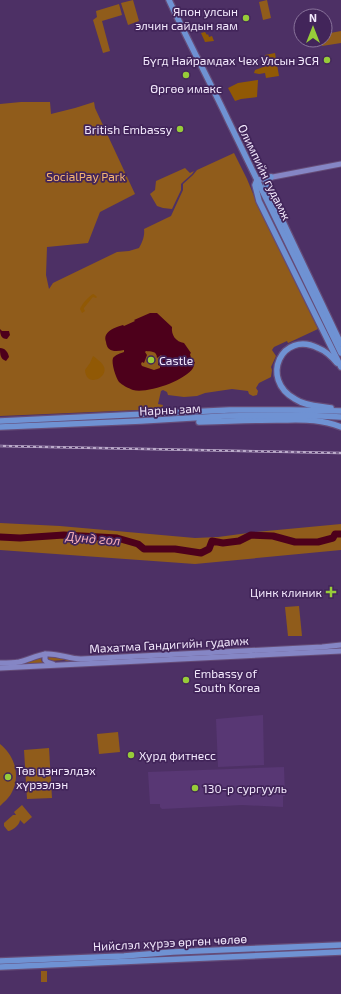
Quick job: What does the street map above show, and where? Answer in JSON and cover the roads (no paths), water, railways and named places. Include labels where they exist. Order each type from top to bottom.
[{"type":"main road","name":"Олимпийн гудамж","points":[[169,0],[257,180],[339,355]]},
{"type":"main road","points":[[341,164],[257,180],[255,185],[259,201],[339,355],[341,366]]},
{"type":"main road","points":[[271,177],[266,182],[266,186],[341,344]]},
{"type":"main road","points":[[341,366],[326,352],[312,345],[305,344],[294,345],[284,352],[278,362],[277,369],[279,382],[282,389],[288,395],[306,404],[341,411]]},
{"type":"main road","name":"Нарны зам","points":[[0,420],[236,410],[341,411]]},
{"type":"main road","name":"Нарны зам","points":[[0,428],[141,422],[224,416],[263,415],[341,417]]},
{"type":"main road","points":[[52,418],[54,422],[52,425]]},
{"type":"main road","points":[[64,425],[61,421],[65,418]]},
{"type":"main road","points":[[141,422],[316,420],[341,427]]},
{"type":"main road","name":"Махатма Гандигийн гудамж","points":[[0,668],[341,645]]},
{"type":"main road","name":"Махатма Гандигийн гудамж","points":[[0,663],[19,662],[45,654],[55,654],[80,659],[341,651]]},
{"type":"main road","points":[[45,654],[44,658],[46,661],[56,665]]},
{"type":"main road","name":"Нийслэл хүрээ өргөн чөлөө","points":[[0,961],[341,945]]},
{"type":"main road","points":[[298,947],[299,954]]},
{"type":"main road","name":"Нийслэл хүрээ өргөн чөлөө","points":[[0,967],[341,952]]},
{"type":"waterway","name":"Дунд гол","points":[[0,537],[20,538],[64,535],[117,538],[138,544],[144,549],[175,549],[201,553],[209,549],[212,541],[223,543],[239,541],[251,535],[273,536],[295,542],[318,542],[333,538],[335,534],[341,534]]},
{"type":"railway","points":[[0,446],[341,453]]},
{"type":"place","name":"Япон улсын элчин сайдын яам","points":[[246,18]]},
{"type":"place","name":"Бүгд Найрамдах Чех Улсын ЭСЯ","points":[[327,60]]},
{"type":"place","name":"Өргөө имакс","points":[[186,75]]},
{"type":"place","name":"British Embassy","points":[[180,129]]},
{"type":"place","name":"Castle","points":[[151,360]]},
{"type":"place","name":"Цинк клиник","points":[[331,592]]},
{"type":"place","name":"Embassy of South Korea","points":[[186,680]]},
{"type":"place","name":"Хурд фитнесс","points":[[131,755]]},
{"type":"place","name":"Төв цэнгэлдэх хүрээлэн","points":[[8,777]]},
{"type":"place","name":"130-р сургууль","points":[[195,788]]},
{"type":"park label","name":"SocialPay Park","points":[[86,176]]}]
